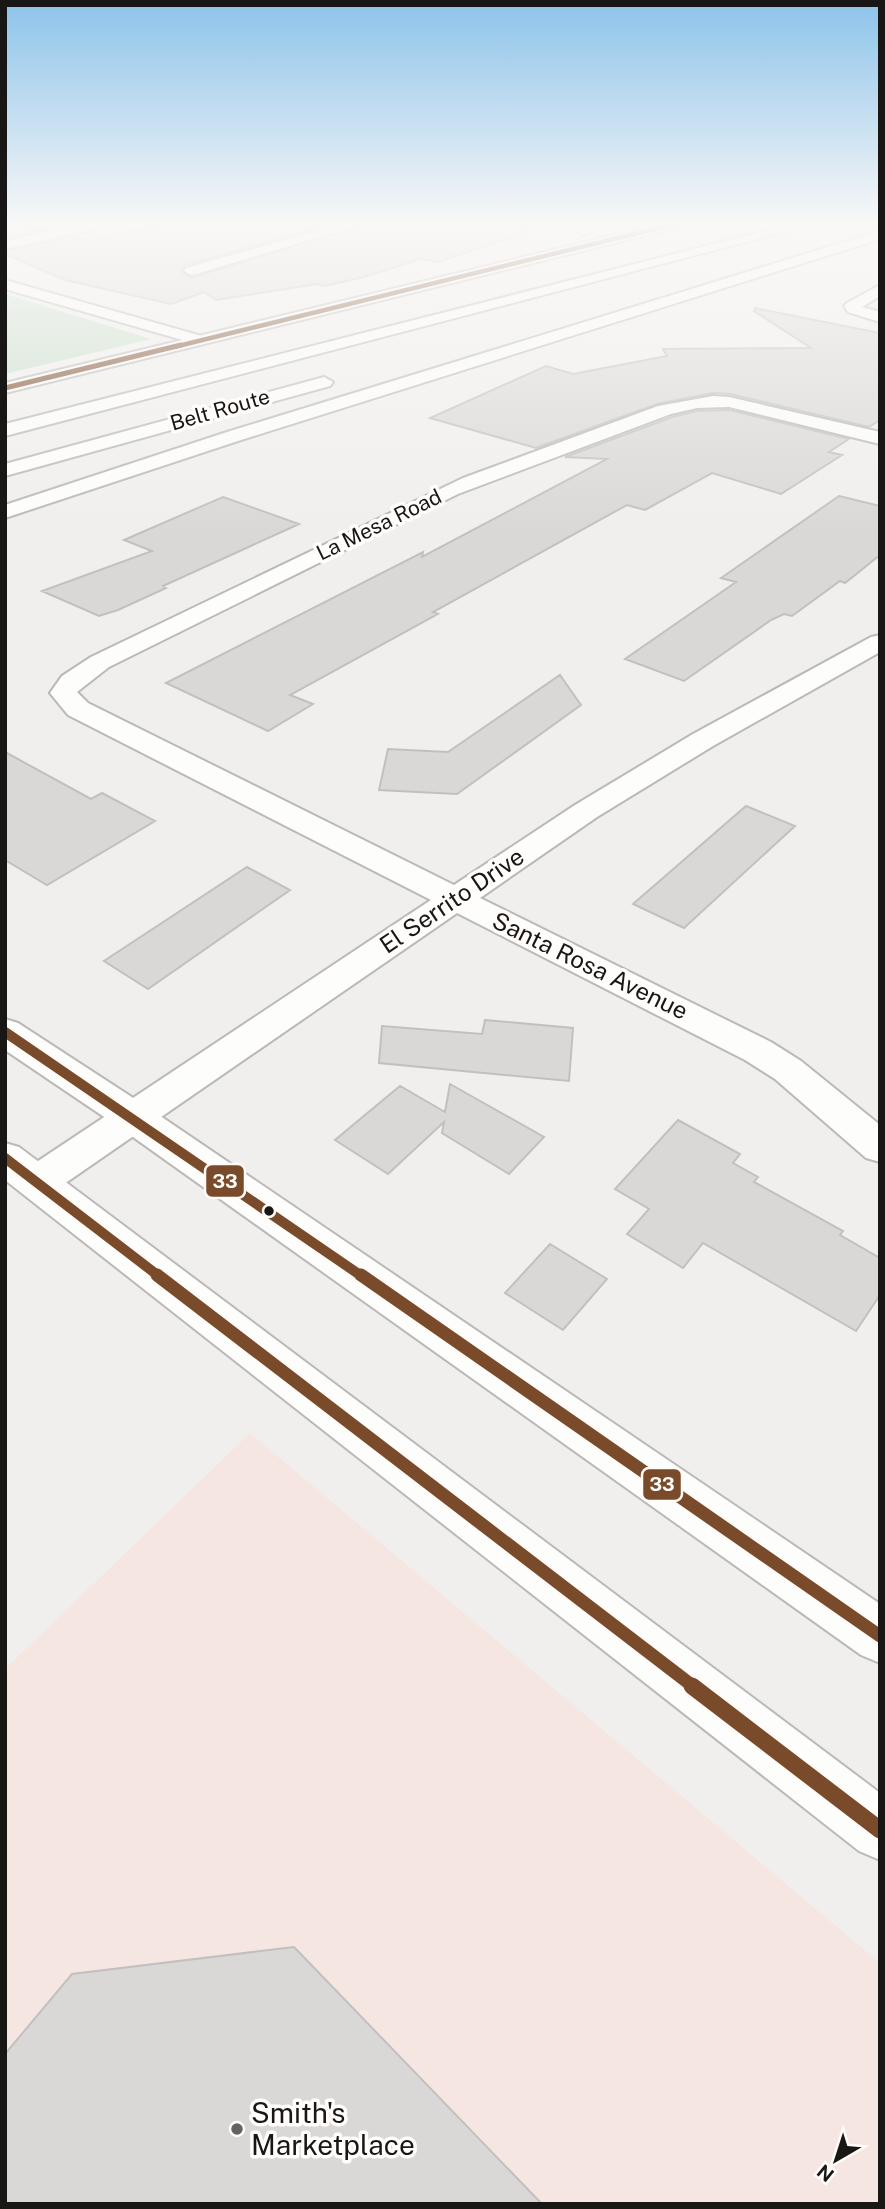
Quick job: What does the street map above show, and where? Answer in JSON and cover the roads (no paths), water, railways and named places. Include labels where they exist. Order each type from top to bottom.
[{"type":"main road","points":[[151,326],[199,340]]},
{"type":"main road","points":[[5,388],[256,326]]},
{"type":"main road","name":"Belt Route","points":[[5,430],[410,326]]},
{"type":"main road","points":[[5,512],[221,440],[585,326]]},
{"type":"main road","name":"Belt Route","points":[[5,470],[336,378]]},
{"type":"main road","name":"La Mesa Road","points":[[62,693],[71,682],[100,662],[450,490],[683,405],[715,400],[880,438]]},
{"type":"main road","name":"El Serrito Drive","points":[[21,1170],[133,1117],[533,846],[655,768],[880,642]]},
{"type":"main road","name":"Santa Rosa Avenue","points":[[62,693],[78,709],[758,1051],[788,1070],[880,1147]]},
{"type":"main road","points":[[5,1032],[133,1117],[880,1636]]},
{"type":"main road","points":[[21,1170],[880,1830]]},
{"type":"place","name":"Smith's Marketplace","points":[[237,2129]]}]
